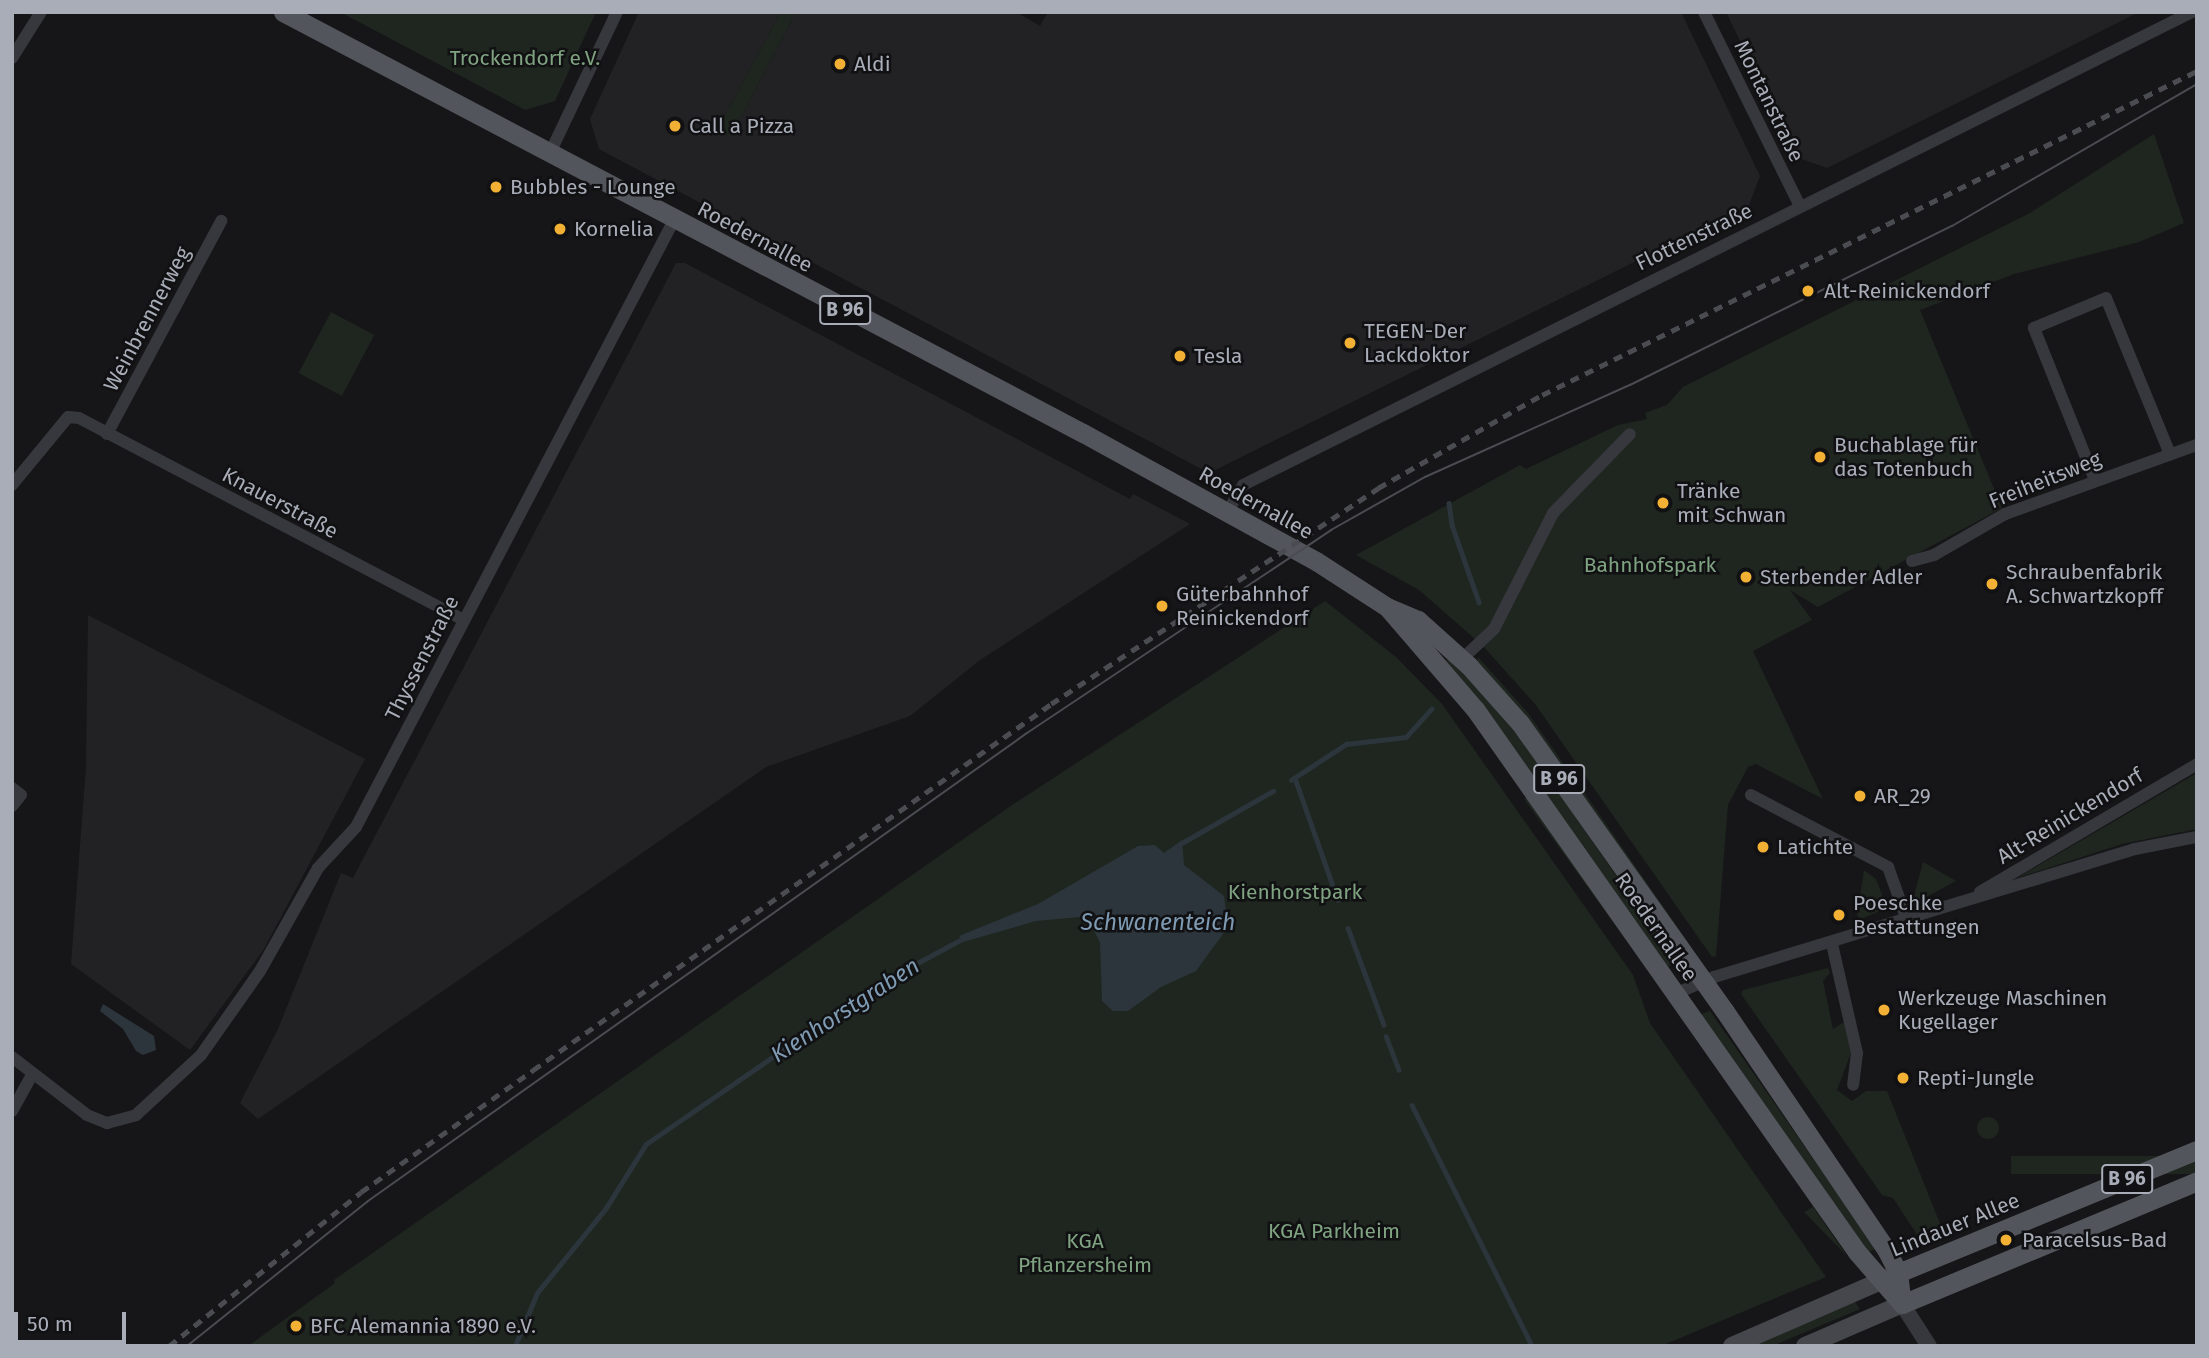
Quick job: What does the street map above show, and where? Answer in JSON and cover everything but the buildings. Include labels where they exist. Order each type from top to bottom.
[{"type":"main road","name":"Roedernallee","points":[[283,12],[1092,438],[1316,561],[1387,607],[1418,620],[1462,659],[1520,723],[1702,981],[1884,1246],[1898,1273]]},
{"type":"main road","name":"Roedernallee","points":[[1387,607],[1475,709],[1878,1282]]},
{"type":"main road","name":"Lindauer Allee","points":[[1732,1346],[1898,1273],[2197,1150]]},
{"type":"main road","name":"B 96","points":[[1902,1304],[2197,1181]]},
{"type":"main road","name":"B 96","points":[[1898,1273],[1902,1304]]},
{"type":"main road","name":"B 96","points":[[1878,1282],[1902,1304]]},
{"type":"main road","points":[[1805,1346],[1902,1304]]},
{"type":"street","points":[[12,58],[41,12]]},
{"type":"street","points":[[550,153],[617,12]]},
{"type":"street","name":"Montanstraße","points":[[1704,12],[1800,206]]},
{"type":"street","name":"Flottenstraße","points":[[1227,513],[1243,485],[2192,12]]},
{"type":"street","name":"Thyssenstraße","points":[[12,1057],[87,1115],[107,1123],[136,1115],[201,1055],[260,971],[318,868],[356,827],[674,220]]},
{"type":"street","name":"Weinbrennerweg","points":[[107,434],[221,221]]},
{"type":"street","points":[[2095,480],[2035,328],[2106,298],[2170,454]]},
{"type":"street","name":"Knauerstraße","points":[[12,485],[74,417],[463,620]]},
{"type":"street","points":[[1462,659],[1494,628],[1553,513],[1630,434]]},
{"type":"street","name":"Freiheitsweg","points":[[1912,561],[1934,555],[2005,514],[2197,445]]},
{"type":"street","name":"Alt-Reinickendorf","points":[[1963,902],[2197,764]]},
{"type":"street","points":[[12,806],[17,791]]},
{"type":"street","points":[[1751,795],[1888,867],[1907,920]]},
{"type":"street","name":"Alt-Reinickendorf","points":[[1675,994],[1702,981],[1832,944],[2135,849],[2197,837]]},
{"type":"street","points":[[1832,944],[1857,1053],[1853,1085]]},
{"type":"street","points":[[12,1111],[33,1073]]},
{"type":"street","points":[[1902,1304],[1929,1346]]},
{"type":"shaded area","points":[[639,12],[781,12],[717,130],[730,138],[796,12],[1016,12],[1040,26],[1048,12],[1681,12],[1760,176],[1749,205],[1209,473],[599,149],[590,119]]},
{"type":"shaded area","points":[[1726,12],[2139,12],[1827,168],[1796,157]]},
{"type":"shaded area","points":[[676,263],[685,263],[1130,499],[1133,494],[1190,524],[980,660],[910,716],[766,767],[258,1119],[240,1103],[278,1029],[341,873],[353,878]]},
{"type":"shaded area","points":[[88,615],[365,759],[264,949],[190,1050],[71,964],[86,767]]},
{"type":"green space","name":"Trockendorf e.V.","points":[[340,12],[596,12],[555,101],[525,110]]},
{"type":"green space","points":[[781,12],[796,12],[730,138],[717,130]]},
{"type":"green space","name":"Bahnhofspark","points":[[2154,134],[2184,223],[2139,242],[2014,274],[1920,310],[2002,508],[1818,607],[1790,590],[1812,620],[1753,651],[1823,799],[1756,764],[1748,767],[1728,805],[1716,956],[1712,957],[1535,704],[1483,646],[1419,590],[1356,555],[1520,465],[1526,469],[1618,425],[1647,419],[1645,413],[1667,405],[1683,387],[2030,213]]},
{"type":"green space","points":[[331,312],[374,335],[342,396],[299,373]]},
{"type":"green space","name":"Kienhorstpark","points":[[1325,601],[1396,657],[1442,704],[1633,975],[1650,1023],[1826,1277],[1661,1346],[248,1346],[335,1283],[334,1280],[1012,805]]},
{"type":"green space","points":[[1478,657],[1528,713],[1563,763],[1559,765],[1477,662]]},
{"type":"green space","points":[[1448,658],[1510,724],[1545,774],[1536,780],[1446,661]]},
{"type":"green space","points":[[1568,769],[1687,941],[1695,954],[1564,772]]},
{"type":"green space","points":[[2197,773],[2197,829],[2122,844],[2017,878]]},
{"type":"green space","points":[[1550,781],[1676,961],[1667,968],[1541,787]]},
{"type":"green space","points":[[1527,797],[1644,965],[1524,799]]},
{"type":"green space","points":[[1923,862],[1956,881],[1919,901],[1914,896]]},
{"type":"green space","points":[[1864,870],[1876,879],[1887,908],[1861,919],[1857,916]]},
{"type":"green space","points":[[1828,968],[1830,973],[1823,981],[1833,1029],[1844,1022],[1851,1053],[1837,1090],[1852,1101],[1866,1091],[1887,1091],[1941,1226],[1918,1236],[1893,1198],[1882,1195],[1741,994],[1743,990]]},
{"type":"green space","points":[[1710,1011],[1876,1249],[1869,1252],[1699,1015]]},
{"type":"green space","points":[[1988,1117],[1996,1120],[1999,1128],[1996,1136],[1988,1139],[1980,1136],[1977,1128],[1980,1120]]},
{"type":"green space","points":[[2011,1156],[2197,1156],[2197,1174],[2011,1174]]},
{"type":"green space","points":[[1813,1207],[1845,1253],[1847,1256],[1804,1212]]},
{"type":"green space","points":[[1854,1301],[1860,1309],[1772,1346],[1748,1346]]},
{"type":"water","name":"Schwanenteich","points":[[1182,840],[1184,865],[1224,896],[1228,927],[1196,971],[1161,987],[1128,1011],[1113,1011],[1102,1001],[1100,942],[1090,924],[1079,917],[1036,921],[963,942],[959,936],[1038,904],[1138,846],[1155,845],[1164,853]]},
{"type":"water","points":[[103,1004],[154,1036],[156,1050],[143,1055],[136,1051],[123,1029],[100,1011]]},
{"type":"waterway","name":"Kienhorstgraben","points":[[1449,503],[1452,525],[1479,602]]},
{"type":"waterway","name":"Kienhorstgraben","points":[[1291,780],[1346,744],[1406,737],[1431,709]]},
{"type":"waterway","points":[[1295,778],[1338,900]]},
{"type":"waterway","name":"Kienhorstgraben","points":[[1180,844],[1273,791]]},
{"type":"waterway","points":[[1348,928],[1384,1025]]},
{"type":"waterway","name":"Kienhorstgraben","points":[[515,1346],[537,1293],[606,1208],[646,1144],[882,982],[964,938]]},
{"type":"waterway","points":[[1386,1036],[1399,1070]]},
{"type":"waterway","points":[[1412,1105],[1532,1346]]},
{"type":"tram line","points":[[187,1346],[368,1201],[1027,733],[1331,530],[1425,477],[1630,385],[1952,226],[2197,84]]},
{"type":"railway","points":[[169,1346],[361,1192],[1051,704],[1378,488],[1542,395],[2197,71]]},
{"type":"place","name":"Aldi","points":[[840,64]]},
{"type":"place","name":"Call a Pizza","points":[[675,126]]},
{"type":"place","name":"Bubbles - Lounge","points":[[496,187]]},
{"type":"place","name":"Kornelia","points":[[560,229]]},
{"type":"place","name":"Alt-Reinickendorf","points":[[1808,291]]},
{"type":"place","name":"TEGEN-Der Lackdoktor","points":[[1350,343]]},
{"type":"place","name":"Tesla","points":[[1180,356]]},
{"type":"place","name":"Buchablage für das Totenbuch","points":[[1820,457]]},
{"type":"place","name":"Tränke mit Schwan","points":[[1663,503]]},
{"type":"place","name":"Sterbender Adler","points":[[1746,577]]},
{"type":"place","name":"Schraubenfabrik A. Schwartzkopff","points":[[1992,584]]},
{"type":"place","name":"Güterbahnhof Reinickendorf","points":[[1162,606]]},
{"type":"place","name":"AR_29","points":[[1860,796]]},
{"type":"place","name":"Latichte","points":[[1763,847]]},
{"type":"place","name":"Poeschke Bestattungen","points":[[1839,915]]},
{"type":"place","name":"Werkzeuge Maschinen Kugellager","points":[[1884,1010]]},
{"type":"place","name":"Repti-Jungle","points":[[1903,1078]]},
{"type":"place","name":"Paracelsus-Bad","points":[[2006,1240]]},
{"type":"place","name":"BFC Alemannia 1890 e.V.","points":[[296,1326]]},
{"type":"park label","name":"KGA Parkheim","points":[[1334,1231]]},
{"type":"park label","name":"KGA Pflanzersheim","points":[[1085,1253]]}]
